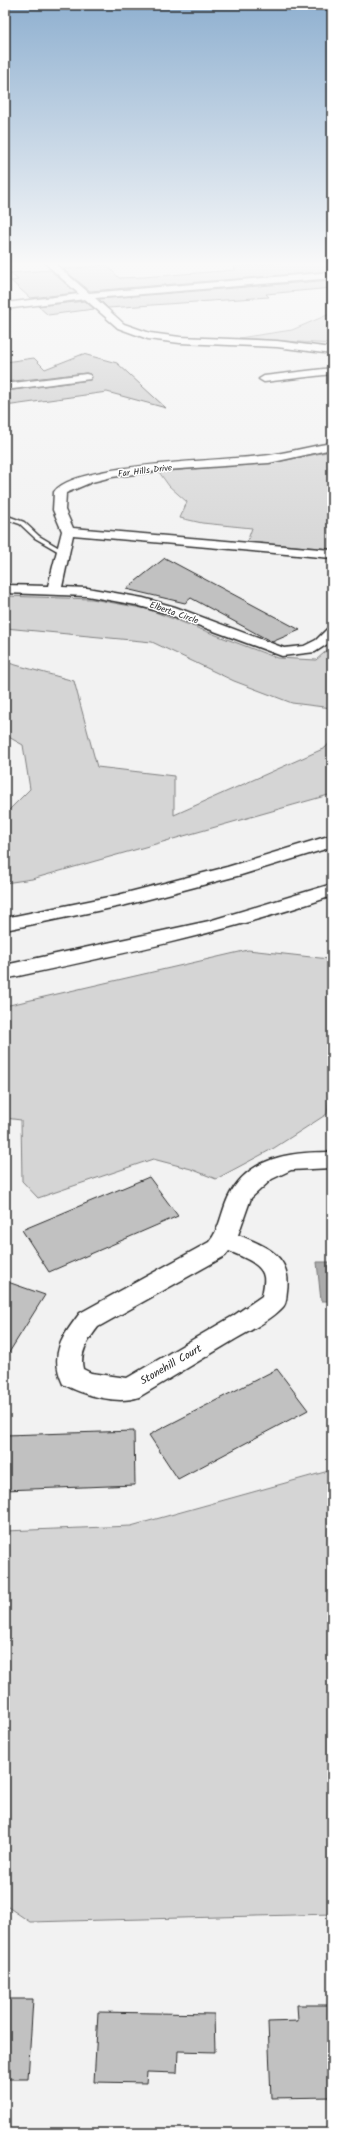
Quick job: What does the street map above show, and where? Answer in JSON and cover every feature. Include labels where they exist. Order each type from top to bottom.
[{"type":"highway","points":[[5,924],[119,901],[219,875],[332,841]]},
{"type":"highway","points":[[5,972],[135,945],[268,910],[332,890]]},
{"type":"street","points":[[314,363],[329,371]]},
{"type":"street","points":[[264,379],[329,371]]},
{"type":"street","points":[[5,387],[86,377]]},
{"type":"street","name":"Far Hills Drive","points":[[68,531],[58,503],[60,492],[75,484],[104,476],[144,470],[270,459],[332,446]]},
{"type":"street","points":[[54,590],[68,531],[332,554]]},
{"type":"street","name":"Elberta Circle","points":[[5,589],[87,592],[170,610],[282,652],[302,652],[311,650],[320,644],[332,632]]},
{"type":"street","points":[[226,1240],[238,1200],[246,1187],[267,1169],[285,1162],[332,1160]]},
{"type":"street","name":"Stonehill Court","points":[[226,1240],[254,1252],[267,1261],[276,1275],[274,1301],[242,1323],[130,1389],[87,1384],[72,1376],[68,1361],[75,1339],[89,1320],[217,1249],[226,1240]]},
{"type":"lane","points":[[5,517],[22,523],[37,537],[63,552]]},
{"type":"shaded area","points":[[332,451],[332,549],[247,542],[252,528],[202,523],[180,518],[187,502],[169,486],[159,472],[282,461]]},
{"type":"shaded area","points":[[5,596],[92,599],[147,609],[277,658],[316,660],[332,646],[332,708],[292,703],[234,681],[152,642],[5,628]]},
{"type":"shaded area","points":[[5,662],[74,681],[97,767],[174,776],[174,815],[325,748],[332,740],[332,794],[32,879],[5,883],[5,814],[30,789],[23,745],[5,735]]},
{"type":"shaded area","points":[[332,937],[332,1071],[327,1114],[274,1148],[216,1179],[191,1169],[153,1159],[38,1198],[22,1181],[21,1120],[5,1118],[5,1006],[248,950],[329,959],[329,938]]},
{"type":"shaded area","points":[[317,1262],[332,1262],[332,1301],[321,1301]]},
{"type":"shaded area","points":[[332,1470],[332,1914],[30,1922],[5,1905],[5,1531],[131,1526]]},
{"type":"building","points":[[5,363],[39,363],[45,369],[61,363],[117,363],[166,408],[107,392],[5,406],[5,391],[90,380],[92,378],[90,374],[86,373],[5,382]]},
{"type":"building","points":[[165,558],[300,630],[272,642],[191,598],[185,603],[126,589]]},
{"type":"building","points":[[149,1177],[178,1216],[49,1272],[22,1230]]},
{"type":"building","points":[[5,1281],[45,1295],[5,1359]]},
{"type":"building","points":[[277,1369],[308,1410],[178,1479],[149,1435]]},
{"type":"building","points":[[134,1431],[135,1485],[5,1490],[5,1435]]},
{"type":"building","points":[[5,1999],[33,1999],[28,2079],[5,2079]]},
{"type":"building","points":[[297,2005],[332,2005],[332,2097],[271,2098],[268,2022],[298,2021]]},
{"type":"building","points":[[98,2012],[214,2014],[215,2052],[178,2051],[177,2073],[147,2072],[146,2083],[94,2082]]}]
